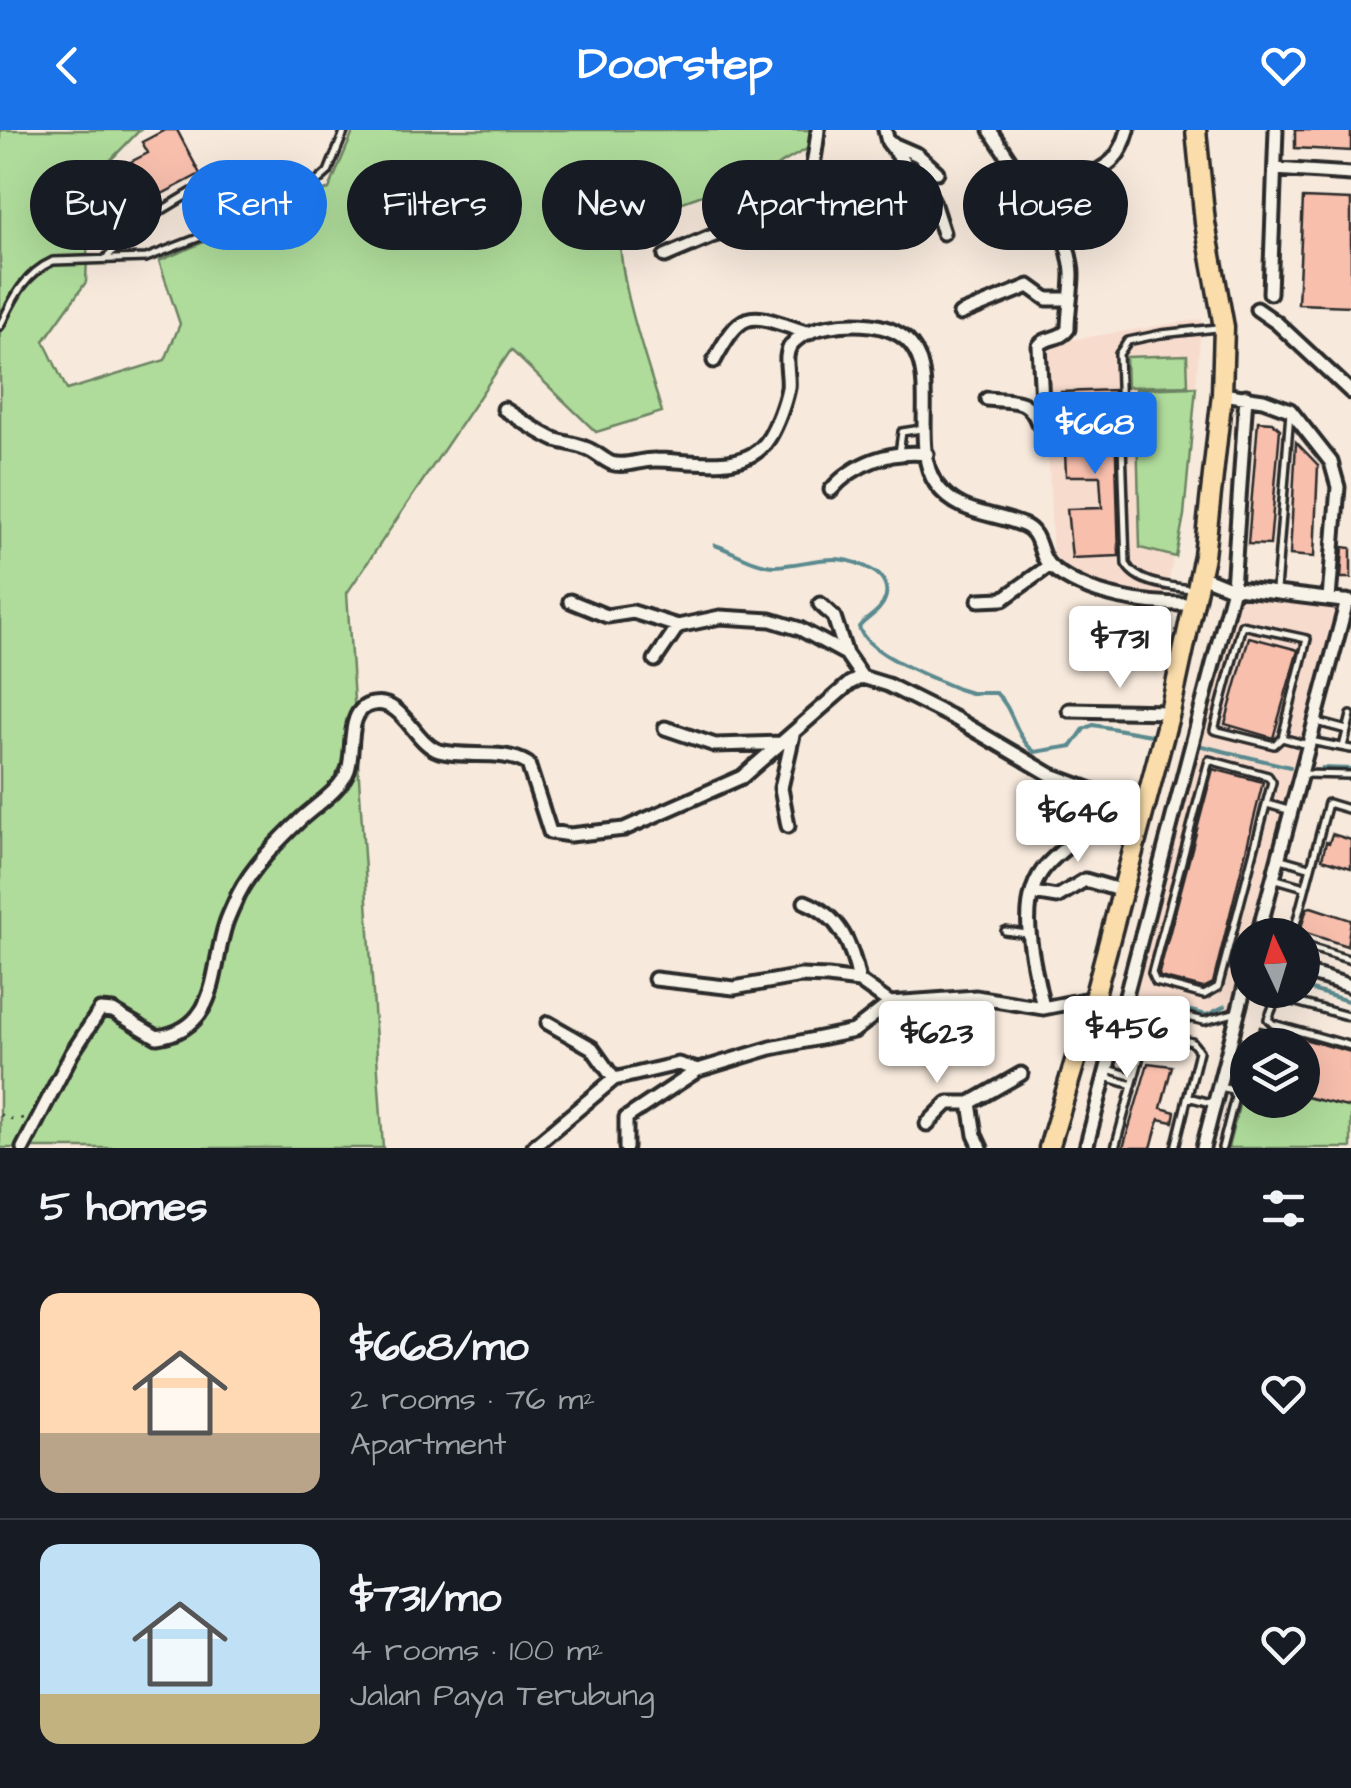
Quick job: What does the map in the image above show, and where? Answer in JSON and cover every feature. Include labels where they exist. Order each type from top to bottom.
[{"type":"main road","points":[[1049,1148],[1094,998],[1170,712],[1198,590],[1222,394],[1224,328],[1205,222],[1196,130]]},
{"type":"street","points":[[665,256],[805,196],[810,190],[818,130]]},
{"type":"street","points":[[990,130],[1010,160]]},
{"type":"street","points":[[986,399],[1022,402],[1042,423],[1039,346],[1066,333],[1072,276],[1062,231],[1064,204],[1084,178],[1119,158],[1128,130]]},
{"type":"street","points":[[1270,293],[1276,130]]},
{"type":"street","points":[[886,136],[924,160]]},
{"type":"street","points":[[886,136],[904,160]]},
{"type":"street","points":[[1275,169],[1351,174]]},
{"type":"street","points":[[960,314],[1030,286],[1048,299],[1069,299]]},
{"type":"street","points":[[1257,309],[1278,323],[1351,392]]},
{"type":"street","points":[[714,360],[731,328],[746,319],[764,319],[808,333]]},
{"type":"street","points":[[504,409],[556,440],[583,447],[612,463],[740,459],[770,438],[787,391],[788,351],[792,344],[808,333],[840,324],[892,330],[914,348],[918,360],[925,394],[931,475],[944,494],[971,511],[1032,530],[1049,566],[1096,590],[1159,605],[1198,590],[1230,588],[1349,602],[1262,918]]},
{"type":"street","points":[[1222,394],[1246,396],[1290,410],[1331,462],[1337,478],[1330,600]]},
{"type":"street","points":[[1086,1148],[1139,956],[1230,588],[1246,396]]},
{"type":"street","points":[[831,490],[851,470],[899,453],[927,454]]},
{"type":"street","points":[[979,600],[1003,598],[1049,566]]},
{"type":"street","points":[[570,601],[607,616],[633,612],[678,626],[720,617],[771,620],[846,654]]},
{"type":"street","points":[[820,604],[836,621],[846,654],[862,676],[956,718],[1051,775],[1120,801],[1145,805]]},
{"type":"street","points":[[655,660],[678,626]]},
{"type":"street","points":[[24,1148],[72,1053],[100,1010],[113,1011],[157,1037],[179,1030],[206,1004],[214,989],[226,923],[240,891],[298,822],[343,782],[352,757],[356,719],[369,705],[375,703],[398,712],[423,740],[440,751],[510,757],[528,764],[546,826],[556,835],[624,829],[742,776],[862,676]]},
{"type":"street","points":[[1069,710],[1170,712]]},
{"type":"street","points":[[665,728],[715,745],[781,743]]},
{"type":"street","points":[[788,826],[781,788],[793,735]]},
{"type":"street","points":[[1043,1008],[1030,935],[1038,877],[1047,865],[1113,812],[1120,801]]},
{"type":"street","points":[[1033,894],[1058,897],[1085,880],[1122,890]]},
{"type":"street","points":[[805,902],[824,910],[840,929],[852,950],[859,981]]},
{"type":"street","points":[[656,978],[734,988],[801,976],[859,981],[890,1003]]},
{"type":"street","points":[[1320,977],[1351,986]]},
{"type":"street","points":[[626,1148],[626,1118],[698,1070],[854,1031],[890,1003],[956,996],[1043,1008],[1094,998]]},
{"type":"street","points":[[1203,1148],[1239,1008]]},
{"type":"street","points":[[548,1023],[592,1048],[614,1079]]},
{"type":"street","points":[[534,1146],[614,1079],[678,1064],[698,1070]]},
{"type":"street","points":[[927,1124],[948,1103],[970,1103],[1022,1074]]},
{"type":"street","points":[[970,1103],[981,1148]]},
{"type":"lane","points":[[0,326],[25,280],[53,261],[146,258],[293,199],[328,172],[345,130]]},
{"type":"lane","points":[[102,262],[148,218],[182,198]]},
{"type":"lane","points":[[1198,590],[1142,578],[1131,573],[1126,564],[1119,354],[1128,342],[1161,334],[1224,328]]},
{"type":"lane","points":[[1276,593],[1290,410]]},
{"type":"lane","points":[[899,453],[902,432],[926,429]]},
{"type":"lane","points":[[1197,727],[1274,745],[1282,738],[1308,640],[1247,624],[1240,628],[1214,730]]},
{"type":"lane","points":[[1343,747],[1351,715]]},
{"type":"lane","points":[[1314,722],[1347,730]]},
{"type":"lane","points":[[1282,738],[1351,750]]},
{"type":"lane","points":[[1209,760],[1268,776],[1272,782],[1266,804],[1218,988],[1204,996],[1156,982],[1152,973],[1155,960],[1209,760]]},
{"type":"lane","points":[[1300,774],[1351,774]]},
{"type":"lane","points":[[1297,918],[1328,803],[1351,810]]},
{"type":"lane","points":[[1266,804],[1290,812]]},
{"type":"lane","points":[[1278,858],[1309,868]]},
{"type":"lane","points":[[1273,878],[1304,887]]},
{"type":"lane","points":[[1005,931],[1030,935]]},
{"type":"lane","points":[[1320,951],[1351,960]]},
{"type":"lane","points":[[1139,956],[1155,960]]},
{"type":"lane","points":[[1351,1017],[1289,1000],[1274,1004],[1268,1019],[1273,1024],[1351,1046]]},
{"type":"lane","points":[[1127,1002],[1204,1021],[1238,1013]]},
{"type":"lane","points":[[1115,1148],[1146,1034],[1154,1033],[1192,1042],[1199,1056],[1174,1148]]},
{"type":"lane","points":[[1107,1073],[1134,1076]]},
{"type":"lane","points":[[1107,1073],[1132,1085]]},
{"type":"lane","points":[[1218,1086],[1232,1090],[1236,1097],[1222,1148]]},
{"type":"lane","points":[[1188,1097],[1214,1104]]},
{"type":"path","points":[[0,1115],[12,1120],[41,1112]]},
{"type":"shaded area","points":[[1202,319],[1184,515],[1165,597],[1093,585],[1053,561],[1044,344]]},
{"type":"shaded area","points":[[1233,588],[1347,601],[1263,918],[1230,918],[1230,1008],[1238,1008],[1237,1013],[1210,1020],[1127,1002]]},
{"type":"green space","points":[[0,130],[140,130],[111,160],[30,160],[30,250],[87,250],[86,282],[44,341],[67,390],[165,360],[180,324],[159,261],[185,250],[327,250],[327,190],[354,130],[814,130],[812,146],[787,160],[702,160],[702,195],[682,202],[682,160],[542,160],[542,250],[621,250],[626,288],[662,412],[596,432],[511,350],[347,593],[383,1148],[0,1148]]},
{"type":"green space","points":[[1187,355],[1188,385],[1127,387],[1126,357]]},
{"type":"green space","points":[[1196,387],[1184,515],[1176,557],[1140,548],[1136,389]]},
{"type":"green space","points":[[1320,1042],[1351,1050],[1351,1148],[1228,1148],[1236,1118],[1320,1118]]},
{"type":"building","points":[[165,130],[177,130],[193,160],[182,160],[182,183],[162,194],[162,160],[134,160],[148,153],[142,142]]},
{"type":"building","points":[[1295,130],[1351,130],[1351,151],[1295,148]]},
{"type":"building","points":[[1303,198],[1351,200],[1351,306],[1298,304]]},
{"type":"building","points":[[1114,390],[1119,556],[1072,558],[1067,509],[1102,508],[1100,476],[1066,476],[1065,451],[1101,449],[1100,416],[1064,417],[1061,392]]},
{"type":"building","points":[[1258,421],[1272,422],[1280,429],[1270,545],[1248,544]]},
{"type":"building","points":[[1296,442],[1318,465],[1314,557],[1290,555]]},
{"type":"building","points":[[1343,547],[1351,548],[1351,578],[1341,578]]},
{"type":"building","points":[[1249,637],[1298,650],[1273,738],[1225,724]]},
{"type":"building","points":[[1213,769],[1263,782],[1213,983],[1203,988],[1160,977],[1159,973]]},
{"type":"building","points":[[1332,834],[1351,840],[1351,868],[1322,859]]},
{"type":"building","points":[[1307,908],[1351,920],[1347,946],[1320,937],[1320,918],[1304,918]]},
{"type":"building","points":[[1320,1043],[1351,1052],[1351,1108],[1320,1100]]},
{"type":"building","points":[[1148,1063],[1172,1066],[1161,1108],[1175,1112],[1173,1122],[1159,1119],[1151,1148],[1123,1148]]},
{"type":"waterway","points":[[715,545],[768,565],[837,559],[875,572],[885,584],[886,595],[880,608],[859,627],[864,637],[901,664],[958,689],[996,693],[1035,752],[1072,746],[1084,729],[1093,725],[1151,735]]},
{"type":"waterway","points":[[1202,746],[1290,767]]},
{"type":"waterway","points":[[1322,768],[1351,769]]},
{"type":"waterway","points":[[1320,993],[1351,1002]]},
{"type":"waterway","points":[[1142,999],[1207,1015],[1225,1006]]}]
